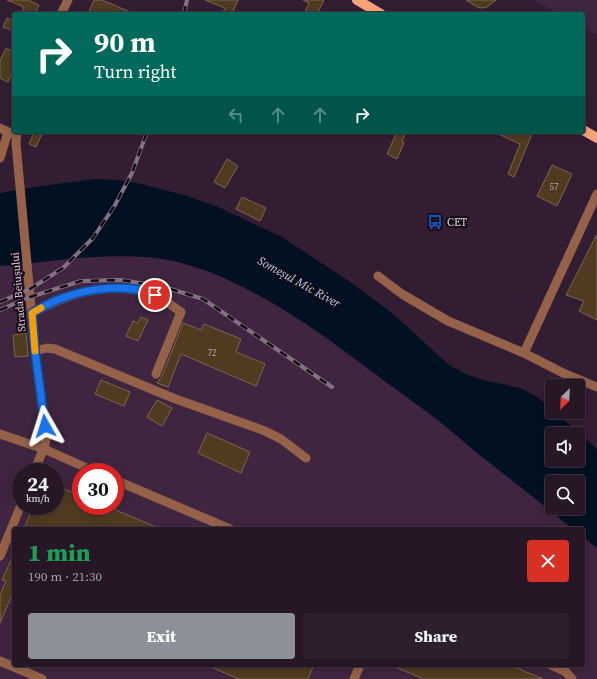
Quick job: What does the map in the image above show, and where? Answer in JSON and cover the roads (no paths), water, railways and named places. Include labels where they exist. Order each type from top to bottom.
[{"type":"main road","points":[[357,0],[378,12]]},
{"type":"main road","points":[[585,131],[597,138]]},
{"type":"street","points":[[63,12],[68,0]]},
{"type":"street","points":[[0,156],[11,134]]},
{"type":"street","name":"Strada Beiușului","points":[[11,134],[28,269],[35,351],[46,438],[44,450]]},
{"type":"street","points":[[524,353],[597,194]]},
{"type":"street","points":[[378,276],[402,294],[448,321],[524,353],[563,373],[597,387]]},
{"type":"street","points":[[32,313],[60,299],[91,290],[118,288],[146,291],[165,300],[181,312],[156,374]]},
{"type":"street","points":[[35,351],[46,348],[54,350],[173,398],[265,431],[281,439],[306,458]]},
{"type":"street","points":[[0,434],[75,463]]},
{"type":"street","points":[[38,463],[44,450]]},
{"type":"street","points":[[124,484],[225,527]]},
{"type":"street","points":[[0,556],[17,515]]},
{"type":"street","points":[[0,661],[12,666]]},
{"type":"street","points":[[14,667],[42,679]]},
{"type":"street","points":[[354,679],[359,667]]},
{"type":"street","points":[[555,667],[566,672],[572,679]]},
{"type":"water","name":"Someşul Mic River","points":[[96,179],[118,180],[142,184],[187,196],[218,207],[282,237],[353,284],[392,313],[449,365],[466,374],[483,380],[520,388],[536,396],[545,403],[545,419],[563,419],[572,427],[545,427],[545,467],[585,467],[585,438],[597,449],[597,548],[585,539],[585,527],[570,527],[555,515],[585,515],[585,475],[545,475],[545,507],[433,416],[339,347],[284,310],[255,293],[226,279],[197,267],[147,257],[105,256],[0,266],[0,193]]},
{"type":"railway","points":[[184,12],[187,0]]},
{"type":"railway","points":[[0,302],[30,289],[63,268],[93,238],[115,205],[132,173],[146,134]]},
{"type":"railway","points":[[0,310],[30,297],[81,281],[121,280],[164,287],[203,299],[332,387]]},
{"type":"place","name":"CET","points":[[435,222]]}]
